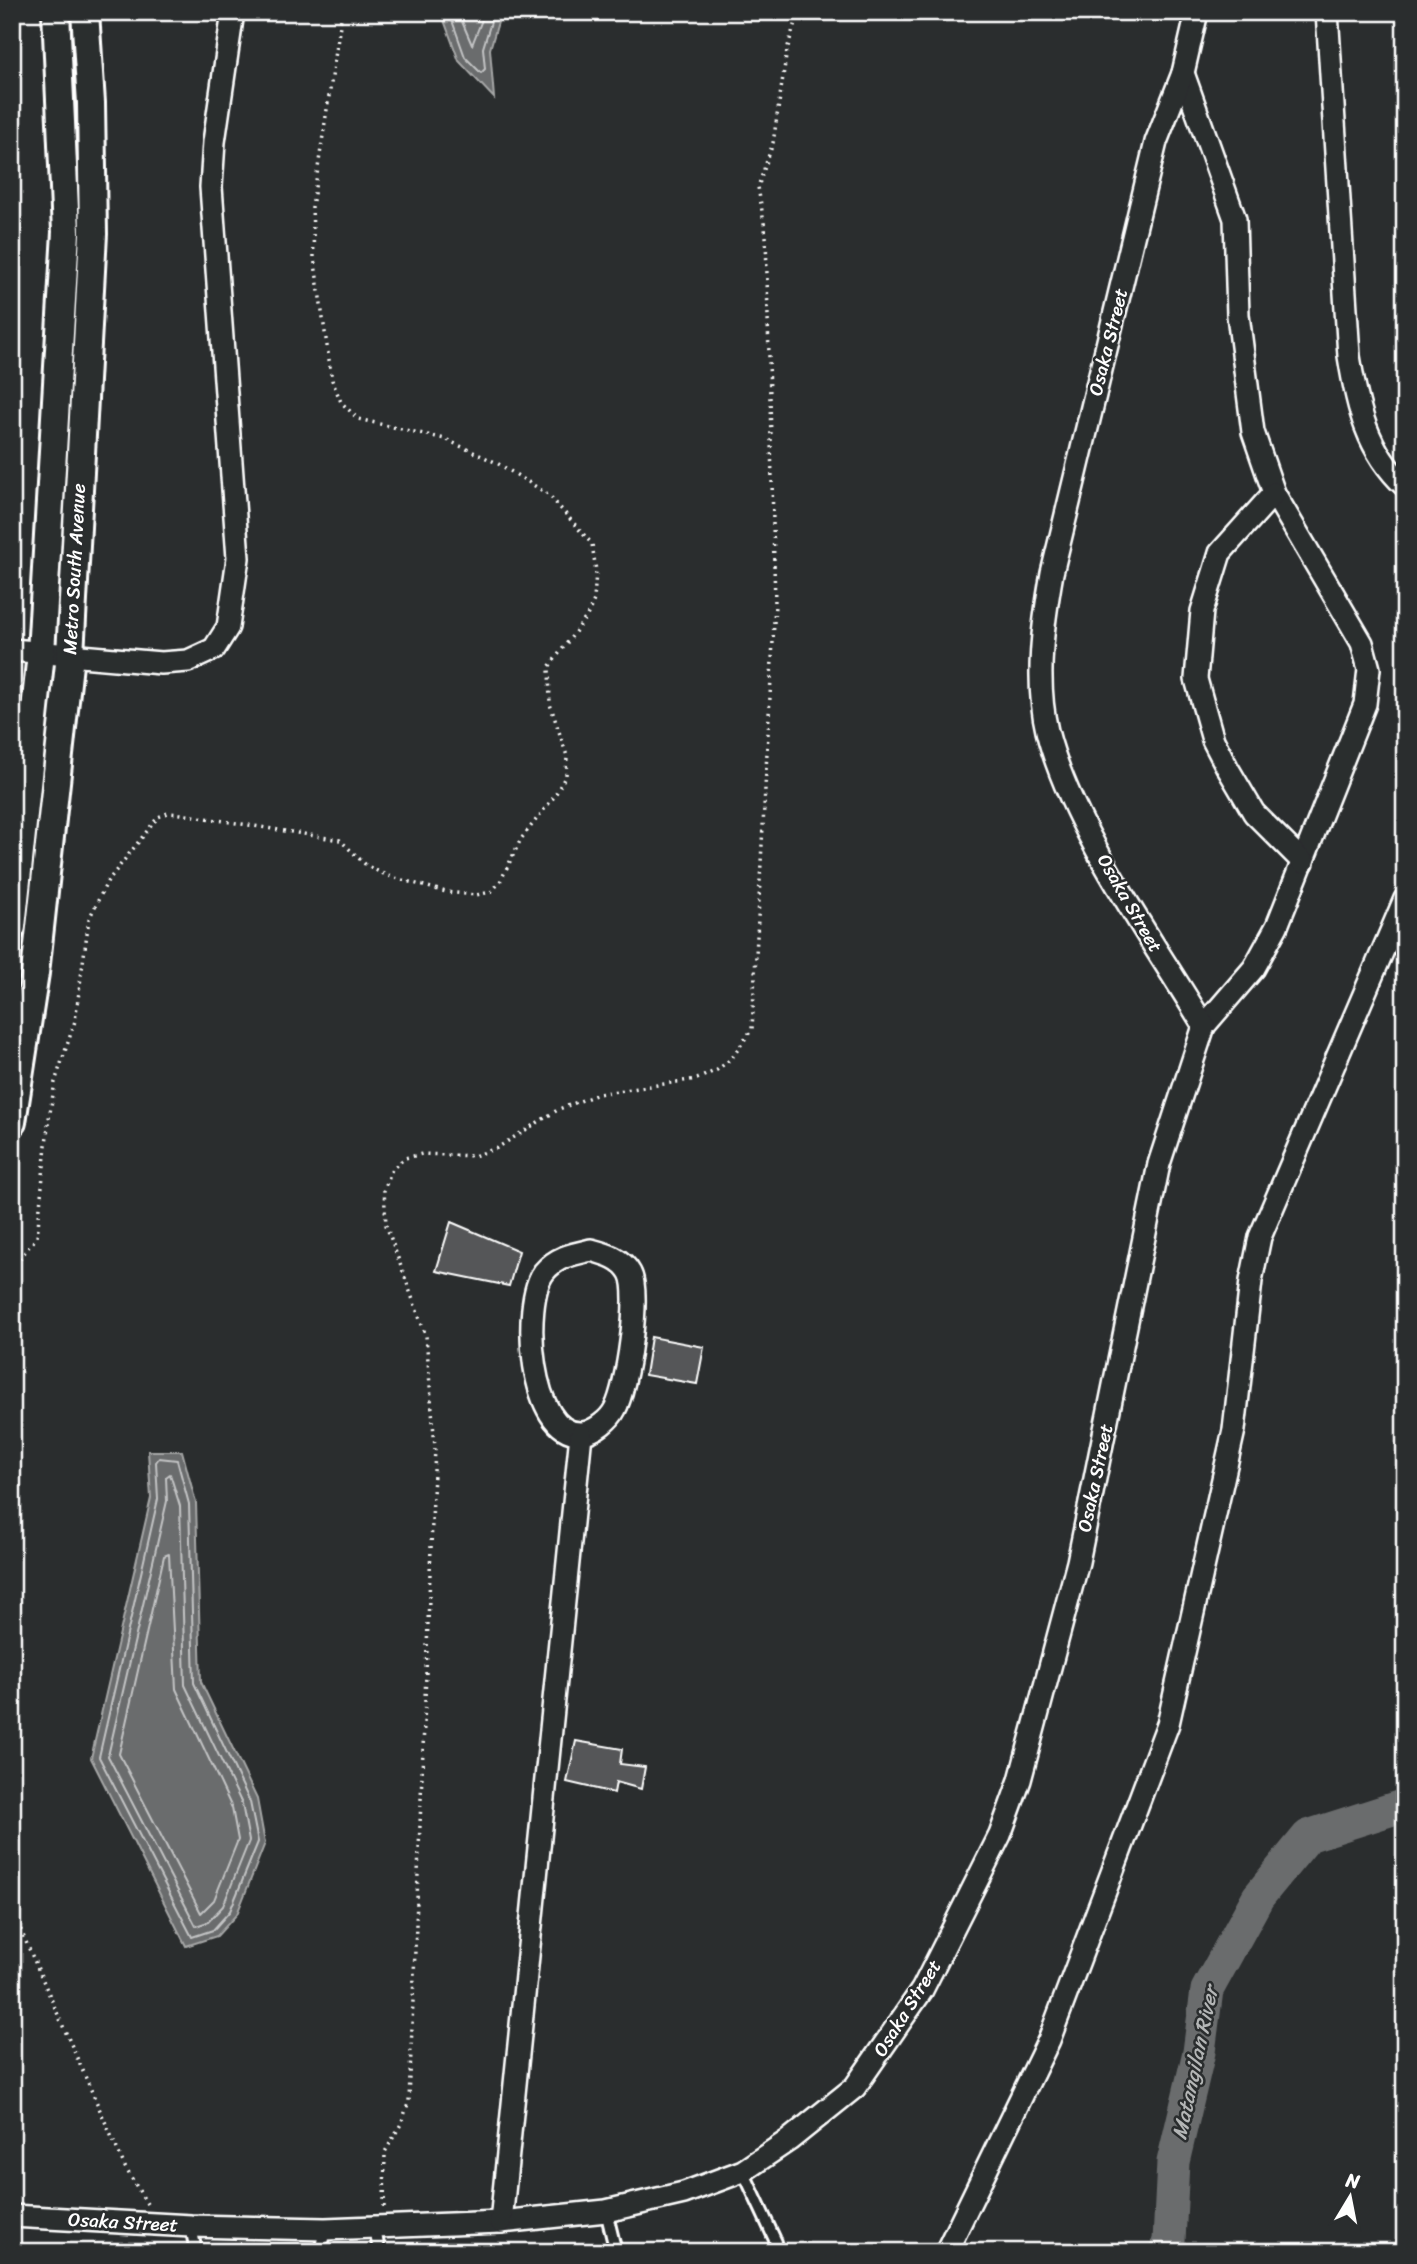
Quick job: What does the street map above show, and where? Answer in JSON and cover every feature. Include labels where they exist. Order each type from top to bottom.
[{"type":"street","name":"Metro South Avenue","points":[[12,927],[41,653],[66,232],[56,12]]},
{"type":"street","name":"Metro South Avenue","points":[[12,1122],[35,973],[70,655],[93,233],[92,103],[85,12]]},
{"type":"street","points":[[12,650],[161,663],[188,661],[214,649],[228,627],[238,558],[211,187],[214,142],[233,12]]},
{"type":"street","name":"Osaka Street","points":[[12,2216],[191,2226],[325,2229],[501,2222],[606,2211],[684,2193],[743,2171],[789,2140],[855,2087],[922,1990],[1000,1835],[1020,1780],[1078,1562],[1159,1164],[1204,1026],[1106,863],[1067,789],[1047,730],[1041,676],[1044,621],[1055,559],[1156,142],[1183,73],[1197,12]]},
{"type":"street","points":[[1327,12],[1349,356],[1355,397],[1371,443],[1387,469],[1405,486]]},
{"type":"street","points":[[1183,73],[1235,219],[1238,315],[1253,432],[1274,493],[1362,643],[1369,669],[1364,705],[1277,926],[1254,968],[1204,1026]]},
{"type":"street","points":[[1274,493],[1220,552],[1202,611],[1196,679],[1213,740],[1227,768],[1254,813],[1303,862]]},
{"type":"street","points":[[946,2252],[1049,2039],[1168,1724],[1234,1430],[1251,1282],[1259,1237],[1405,899]]},
{"type":"street","points":[[590,1250],[615,1256],[630,1272],[636,1293],[629,1354],[616,1408],[600,1427],[581,1433],[560,1426],[543,1403],[534,1364],[532,1301],[543,1273],[563,1256],[590,1250]]},
{"type":"street","points":[[501,2222],[581,1433]]},
{"type":"lane","points":[[743,2171],[776,2242],[773,2252]]},
{"type":"lane","points":[[606,2211],[616,2252]]},
{"type":"lane","points":[[191,2226],[196,2252]]},
{"type":"lane","points":[[379,2227],[379,2252]]},
{"type":"lane","points":[[320,2252],[325,2229]]},
{"type":"path","points":[[12,1278],[17,1262],[37,1237],[55,1082],[75,1021],[89,919],[107,882],[158,817],[168,813],[340,840],[367,866],[388,876],[446,892],[476,895],[491,892],[500,882],[521,839],[554,797],[566,775],[567,755],[550,704],[548,667],[587,616],[594,600],[596,571],[593,544],[548,494],[498,463],[445,439],[358,419],[341,402],[332,380],[314,257],[312,206],[342,12]]},
{"type":"path","points":[[379,2227],[385,2152],[401,2124],[409,2101],[435,1447],[426,1336],[386,1225],[384,1189],[392,1169],[405,1158],[422,1154],[474,1156],[497,1148],[559,1109],[598,1094],[697,1079],[717,1070],[732,1058],[752,1030],[775,604],[766,234],[758,187],[774,143],[787,50],[798,12]]},
{"type":"path","points":[[12,1910],[125,2167],[159,2224]]},
{"type":"water","points":[[441,12],[501,12],[490,49],[494,98],[459,61]]},
{"type":"water","points":[[148,1451],[182,1451],[196,1503],[201,1682],[257,1799],[265,1843],[237,1914],[217,1936],[186,1946],[91,1758],[151,1498]]},
{"type":"building","points":[[451,1222],[519,1251],[509,1286],[436,1271]]},
{"type":"building","points":[[651,1337],[704,1347],[697,1384],[645,1375]]},
{"type":"building","points":[[576,1741],[622,1749],[620,1764],[645,1767],[641,1789],[616,1782],[614,1793],[567,1782]]},
{"type":"waterway","name":"Matangilan River","points":[[1165,2252],[1169,2241],[1173,2162],[1199,2052],[1207,1990],[1258,1897],[1308,1836],[1405,1805]]}]
